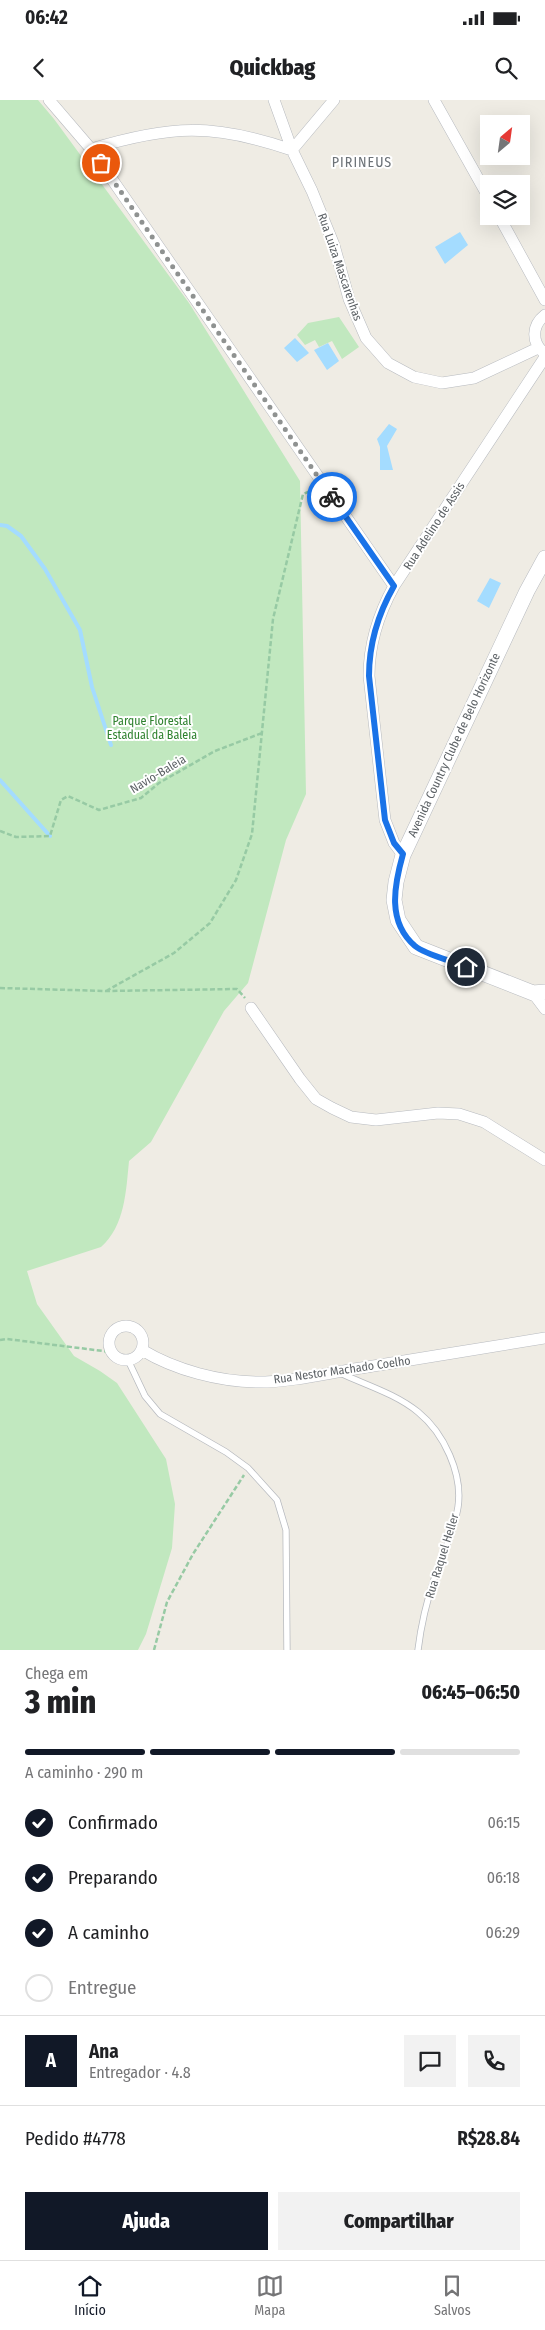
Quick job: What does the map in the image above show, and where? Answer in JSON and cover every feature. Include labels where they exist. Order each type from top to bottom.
[{"type":"street","points":[[49,100],[91,149],[394,586]]},
{"type":"street","name":"Rua Luiza Mascarenhas","points":[[274,100],[292,150],[320,209],[334,245],[349,299],[366,338],[388,363],[414,377],[442,383],[474,378],[543,353]]},
{"type":"street","points":[[91,149],[153,133],[193,129],[225,132],[255,138],[292,150],[334,100]]},
{"type":"street","points":[[434,100],[480,182]]},
{"type":"street","points":[[504,225],[545,300]]},
{"type":"street","points":[[543,353],[535,339],[534,330],[537,322],[545,315]]},
{"type":"street","name":"Rua Adelino de Assis","points":[[403,854],[394,843],[385,820],[369,676],[369,655],[375,628],[383,606],[394,586],[543,353]]},
{"type":"street","name":"Avenida Country Clube de Belo Horizonte","points":[[539,993],[416,947],[398,920],[394,900],[403,854],[527,590],[545,558]]},
{"type":"street","points":[[539,993],[545,1009]]},
{"type":"street","points":[[252,1008],[300,1079],[316,1099],[332,1108],[351,1116],[376,1120],[438,1113],[459,1114],[484,1122],[545,1160]]},
{"type":"street","points":[[122,1326],[134,1327],[140,1331],[143,1337],[142,1350],[137,1356],[128,1360],[122,1359],[112,1352],[109,1339],[116,1328],[122,1326]]},
{"type":"street","name":"Rua Nestor Machado Coelho","points":[[142,1350],[189,1370],[221,1378],[249,1381],[280,1380],[338,1372],[545,1338]]},
{"type":"lane","points":[[128,1360],[144,1396],[160,1414],[226,1452],[248,1468],[277,1500],[286,1530],[287,1650]]},
{"type":"lane","name":"Rua Raquel Heller","points":[[338,1372],[404,1402],[419,1413],[445,1446],[453,1464],[458,1486],[458,1507],[422,1624],[418,1650]]},
{"type":"path","points":[[106,991],[174,953],[210,923],[236,880],[252,834],[273,619],[303,494],[324,485]]},
{"type":"path","name":"Navio-Baleia","points":[[0,830],[16,837],[50,836],[62,800],[68,796],[99,810],[141,798],[159,783],[215,751],[262,733]]},
{"type":"path","points":[[0,988],[106,991],[237,989],[252,1008]]},
{"type":"path","points":[[0,1340],[7,1339],[112,1352]]},
{"type":"path","points":[[154,1650],[167,1602],[193,1554],[248,1468]]},
{"type":"green space","name":"Parque Florestal Estadual da Baleia","points":[[0,100],[38,100],[54,119],[189,303],[300,481],[306,794],[286,840],[248,983],[224,1011],[151,1142],[129,1161],[123,1207],[120,1218],[109,1239],[101,1247],[27,1271],[37,1304],[74,1356],[117,1383],[166,1459],[175,1504],[172,1548],[146,1634],[138,1650],[0,1650]]},
{"type":"green space","points":[[339,317],[359,347],[342,359],[332,341],[319,347],[315,340],[305,345],[297,335],[308,323]]},
{"type":"water","points":[[460,232],[468,245],[445,264],[435,247]]},
{"type":"water","points":[[295,338],[309,353],[297,362],[284,348]]},
{"type":"water","points":[[328,343],[339,361],[327,370],[314,350]]},
{"type":"water","points":[[389,424],[397,429],[387,446],[393,470],[380,470],[380,447],[377,439]]},
{"type":"water","points":[[490,578],[501,583],[489,608],[477,601]]},
{"type":"waterway","points":[[0,525],[7,526],[21,536],[45,569],[80,630],[92,687],[111,745]]},
{"type":"waterway","points":[[0,780],[50,836]]},
{"type":"way so far","points":[[101,163],[332,497]]},
{"type":"district","name":"PIRINEUS","points":[[362,162]]},
{"type":"route","points":[[332,497],[394,586],[383,606],[375,628],[369,655],[369,676],[385,820],[388,832],[403,854],[394,900],[398,920],[416,947],[466,967]]}]
